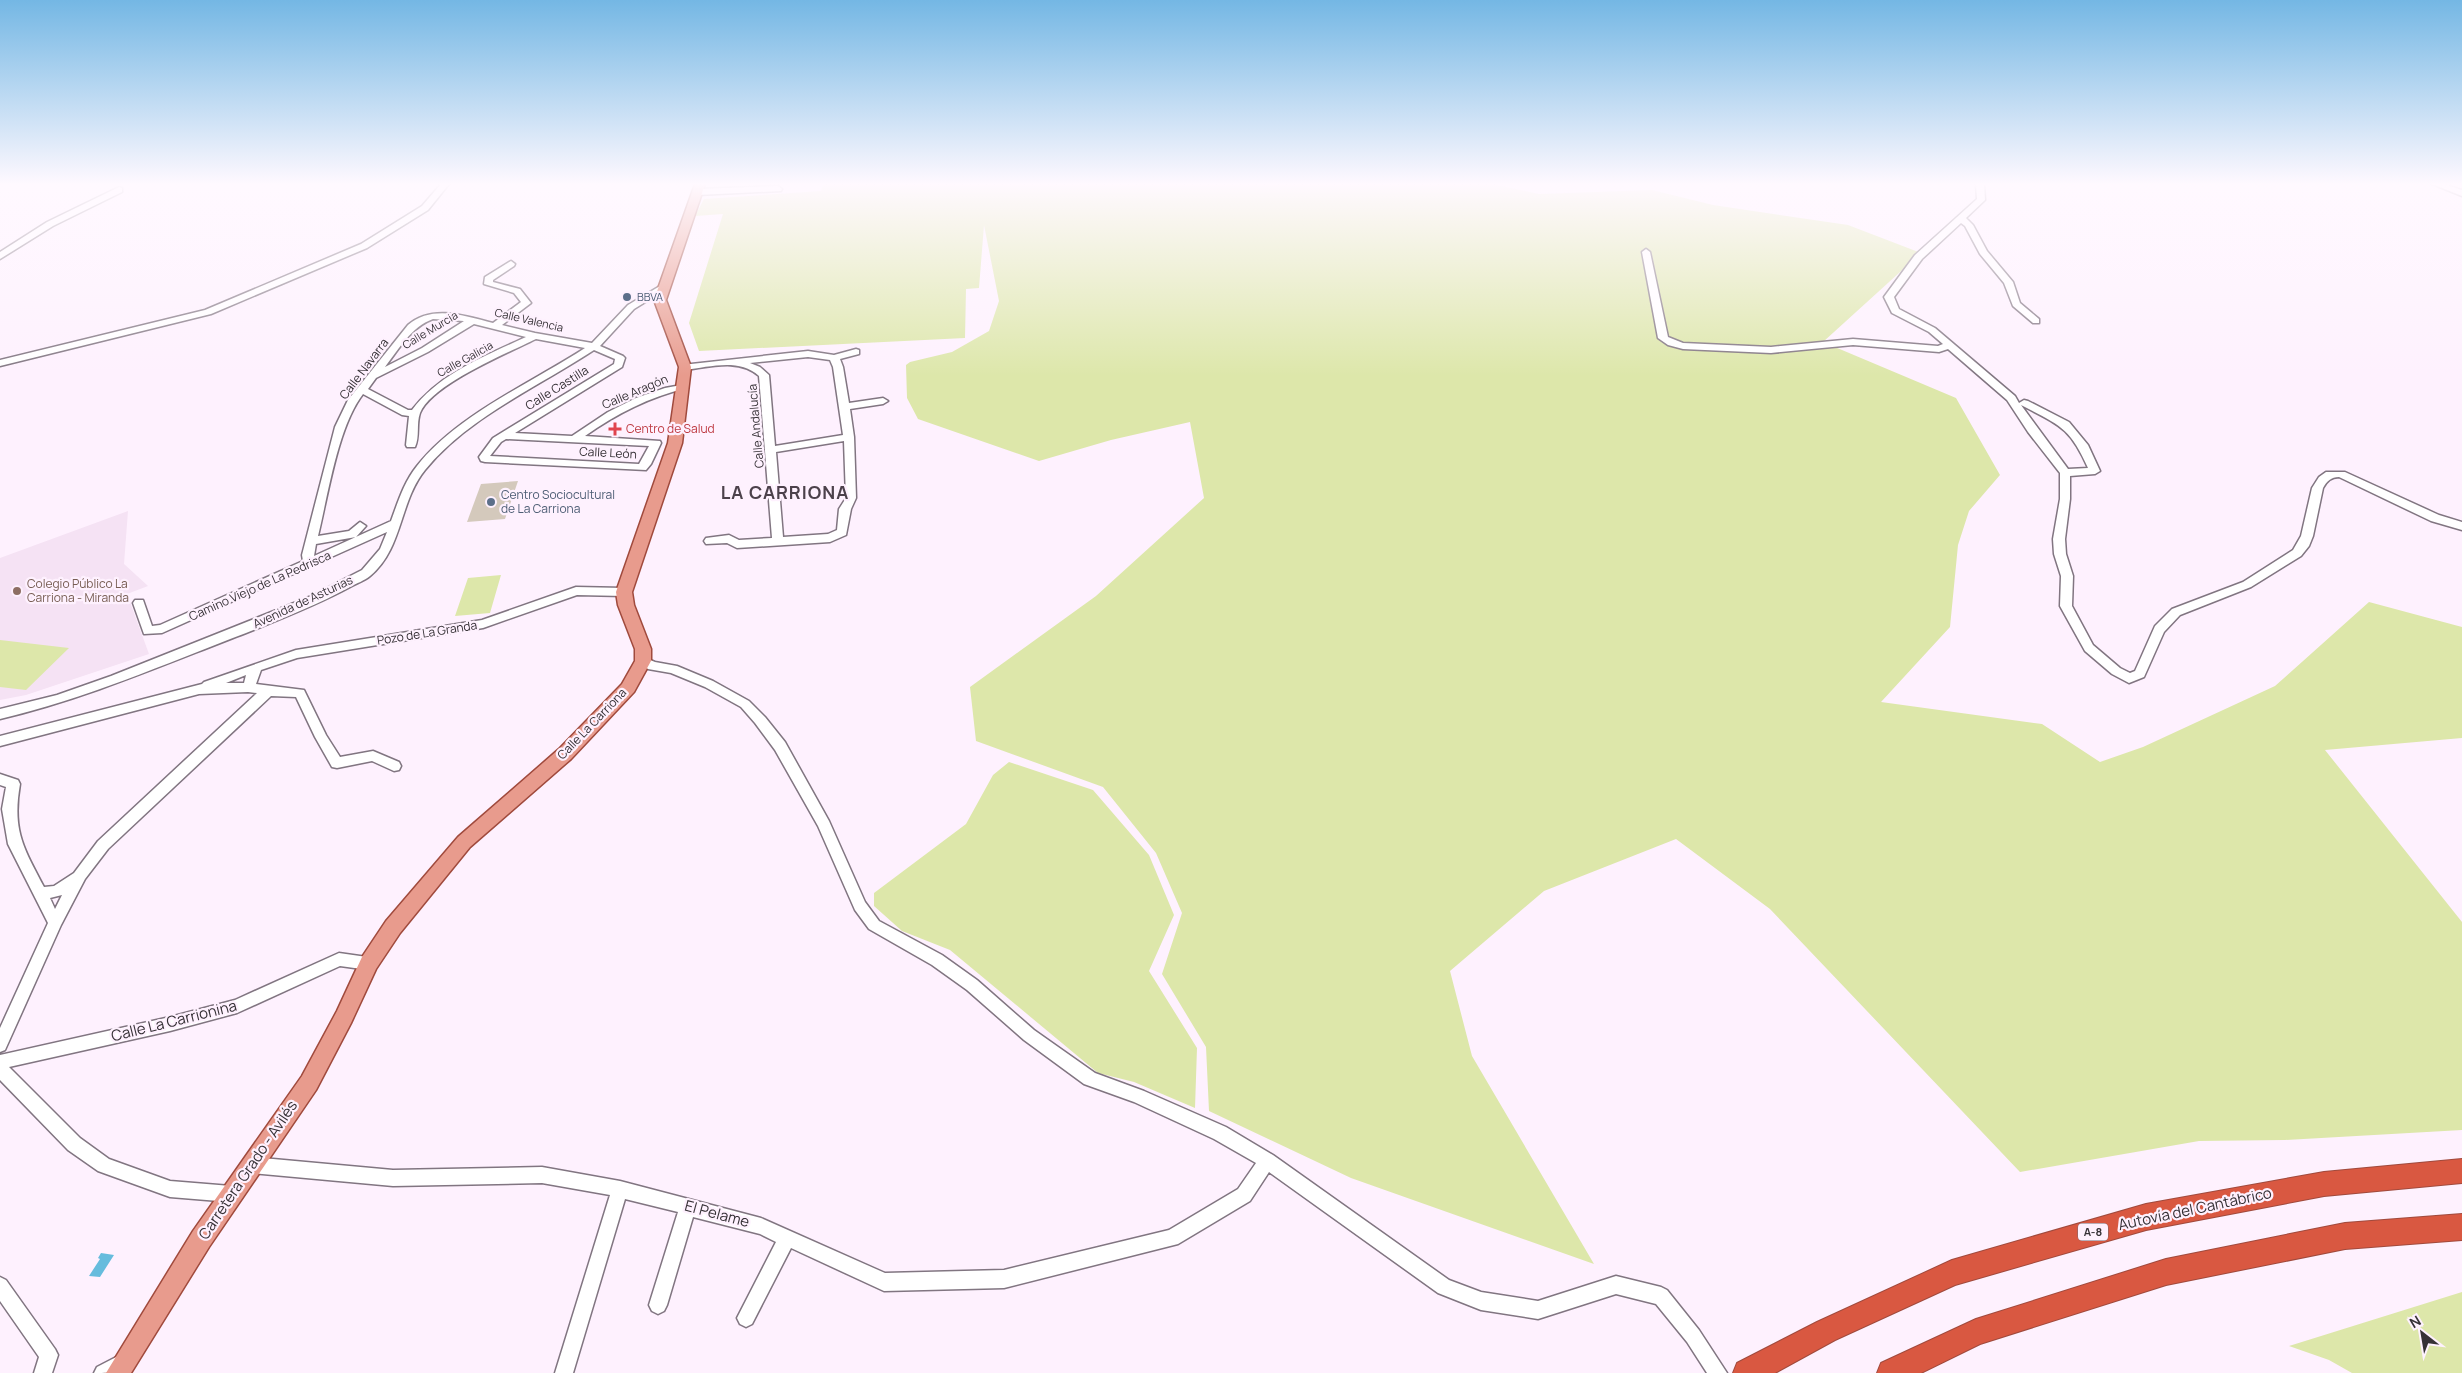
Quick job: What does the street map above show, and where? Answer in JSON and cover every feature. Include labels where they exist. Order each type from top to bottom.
[{"type":"highway","name":"Autovía del Cantábrico","points":[[1747,1373],[1826,1331],[1952,1273],[2146,1217],[2324,1184],[2462,1170]]},
{"type":"highway","points":[[1891,1373],[1976,1332],[2166,1272],[2346,1236],[2462,1227]]},
{"type":"main road","points":[[643,661],[644,649],[626,605],[624,592],[675,443],[685,367],[660,300],[677,248]]},
{"type":"main road","name":"Calle La Carriona","points":[[370,963],[394,926],[464,842],[565,754],[628,688],[643,661]]},
{"type":"main road","name":"Carretera Grado - Avilés","points":[[122,1367],[231,1194],[308,1083],[344,1017],[370,963]]},
{"type":"street","points":[[0,256],[12,248]]},
{"type":"street","points":[[0,363],[208,312],[359,248]]},
{"type":"street","points":[[1929,248],[1899,278],[1889,297],[1895,311],[1932,330],[2011,398],[2065,474],[2065,499],[2059,539],[2060,554],[2067,576],[2066,606],[2089,648],[2116,672],[2129,678],[2140,674],[2159,628],[2170,616],[2205,599],[2238,589],[2266,574],[2300,551],[2308,536],[2312,504],[2322,480],[2329,474],[2341,474],[2435,518],[2462,526]]},
{"type":"street","points":[[1982,248],[2008,282],[2016,304],[2036,321]]},
{"type":"street","points":[[1646,252],[1663,338],[1671,343],[1683,346],[1771,350],[1854,342],[1939,349],[1951,346]]},
{"type":"street","points":[[496,325],[526,303],[516,291],[489,284],[488,279],[511,264]]},
{"type":"street","name":"Avenida de Asturias","points":[[603,338],[632,307],[663,288]]},
{"type":"street","name":"Avenida de Asturias","points":[[0,714],[28,708],[77,693],[281,615],[327,594],[366,573],[380,556],[397,523],[406,494],[420,470],[450,440],[593,346],[632,313],[660,300]]},
{"type":"street","name":"Calle Navarra","points":[[309,564],[308,555],[340,426],[352,402],[411,327],[418,321],[432,316],[459,317]]},
{"type":"street","name":"Calle Valencia","points":[[459,317],[535,336],[593,346]]},
{"type":"street","name":"Calle Murcia","points":[[374,376],[424,350],[473,320]]},
{"type":"street","name":"Calle Galicia","points":[[415,413],[420,404],[443,384],[535,336]]},
{"type":"street","name":"Calle Castilla","points":[[484,457],[497,440],[619,365],[620,358],[593,346]]},
{"type":"street","points":[[685,367],[808,354],[825,354],[834,358],[856,352]]},
{"type":"street","points":[[710,541],[730,539],[737,544],[830,538],[842,532],[844,509],[850,498],[849,437],[838,367],[834,358]]},
{"type":"street","name":"Calle Andalucía","points":[[733,362],[746,364],[764,375],[778,540]]},
{"type":"street","name":"Calle Aragón","points":[[573,440],[611,413],[683,386]]},
{"type":"street","points":[[363,390],[406,413],[415,413],[411,445]]},
{"type":"street","points":[[845,407],[883,401]]},
{"type":"street","points":[[2024,403],[2066,424],[2083,445],[2095,472],[2065,474]]},
{"type":"street","name":"Calle León","points":[[484,457],[490,460],[642,468],[646,464],[656,443],[505,436]]},
{"type":"street","points":[[771,450],[849,437]]},
{"type":"street","points":[[656,443],[675,443]]},
{"type":"street","name":"Camino Viejo de La Pedrisca","points":[[139,603],[148,631],[162,629],[397,523]]},
{"type":"street","points":[[313,541],[352,534],[360,526]]},
{"type":"street","name":"Pozo de La Granda","points":[[0,742],[199,689],[296,654],[483,624],[576,591],[624,592]]},
{"type":"street","points":[[643,661],[652,666],[673,669],[716,688],[745,704],[780,746],[824,825],[860,906],[874,925],[936,960],[972,985],[1029,1035],[1090,1079],[1138,1096],[1220,1133],[1267,1161],[1444,1287],[1481,1301],[1538,1310],[1616,1285],[1661,1296],[1693,1336],[1718,1373]]},
{"type":"street","points":[[248,688],[256,667]]},
{"type":"street","name":"Pozo de La Granda","points":[[199,689],[248,688],[300,693],[321,737],[337,763],[373,756],[394,766]]},
{"type":"street","points":[[0,1044],[55,924],[80,876],[110,838],[268,691]]},
{"type":"street","points":[[0,779],[13,784],[9,809],[15,844],[55,924]]},
{"type":"street","points":[[39,892],[48,894],[59,890],[80,876]]},
{"type":"street","name":"Calle La Carrionina","points":[[0,1062],[170,1024],[237,1006],[339,959],[370,963]]},
{"type":"street","points":[[0,1069],[74,1144],[104,1164],[170,1189],[231,1194]]},
{"type":"street","name":"El Pelame","points":[[252,1165],[393,1178],[542,1175],[620,1189],[761,1226],[884,1282],[1004,1279],[1172,1238],[1244,1195],[1267,1161]]},
{"type":"street","points":[[564,1373],[620,1189]]},
{"type":"street","points":[[658,1305],[688,1206]]},
{"type":"street","points":[[746,1318],[787,1238]]},
{"type":"street","points":[[0,1286],[49,1354],[43,1373]]},
{"type":"street","points":[[104,1373],[122,1367]]},
{"type":"shaded area","points":[[128,511],[124,564],[148,586],[127,594],[149,654],[26,695],[0,700],[0,558]]},
{"type":"green space","points":[[712,248],[982,248],[979,288],[966,289],[965,338],[699,351],[689,323]]},
{"type":"green space","points":[[989,248],[1908,248],[1921,253],[1823,342],[1956,398],[2000,475],[1969,511],[1958,545],[1950,627],[1881,702],[2042,724],[2100,762],[2143,747],[2275,686],[2369,602],[2462,627],[2462,738],[2325,750],[2462,922],[2462,1130],[2285,1140],[2199,1141],[2020,1172],[1770,909],[1676,839],[1544,891],[1450,971],[1472,1056],[1594,1264],[1351,1178],[1209,1111],[1206,1047],[1162,974],[1182,913],[1156,853],[1103,787],[976,741],[970,687],[1096,596],[1204,498],[1190,422],[1111,440],[1039,461],[918,419],[907,398],[906,365],[910,362],[952,352],[989,331],[999,301]]},
{"type":"green space","points":[[501,575],[490,613],[455,616],[468,578]]},
{"type":"green space","points":[[0,640],[69,648],[26,690],[0,687]]},
{"type":"green space","points":[[1009,762],[1093,790],[1149,855],[1174,915],[1149,971],[1197,1048],[1195,1108],[1134,1082],[1098,1073],[950,950],[902,931],[874,906],[874,893],[966,824],[993,775]]},
{"type":"green space","points":[[2462,1292],[2462,1373],[2352,1373],[2329,1360],[2289,1346]]},
{"type":"water","points":[[101,1253],[114,1255],[100,1277],[89,1276],[100,1259],[98,1258]]},
{"type":"building","name":"Centro Sociocultural de La Carriona","points":[[518,481],[505,519],[467,522],[481,484]]},
{"type":"place","name":"BBVA","points":[[627,297]]},
{"type":"place","name":"Centro de Salud","points":[[615,429]]},
{"type":"place","name":"Centro Sociocultural de La Carriona","points":[[491,502]]},
{"type":"place","name":"Colegio Público La Carriona - Miranda","points":[[17,591]]},
{"type":"district","name":"LA CARRIONA","points":[[785,493]]}]
